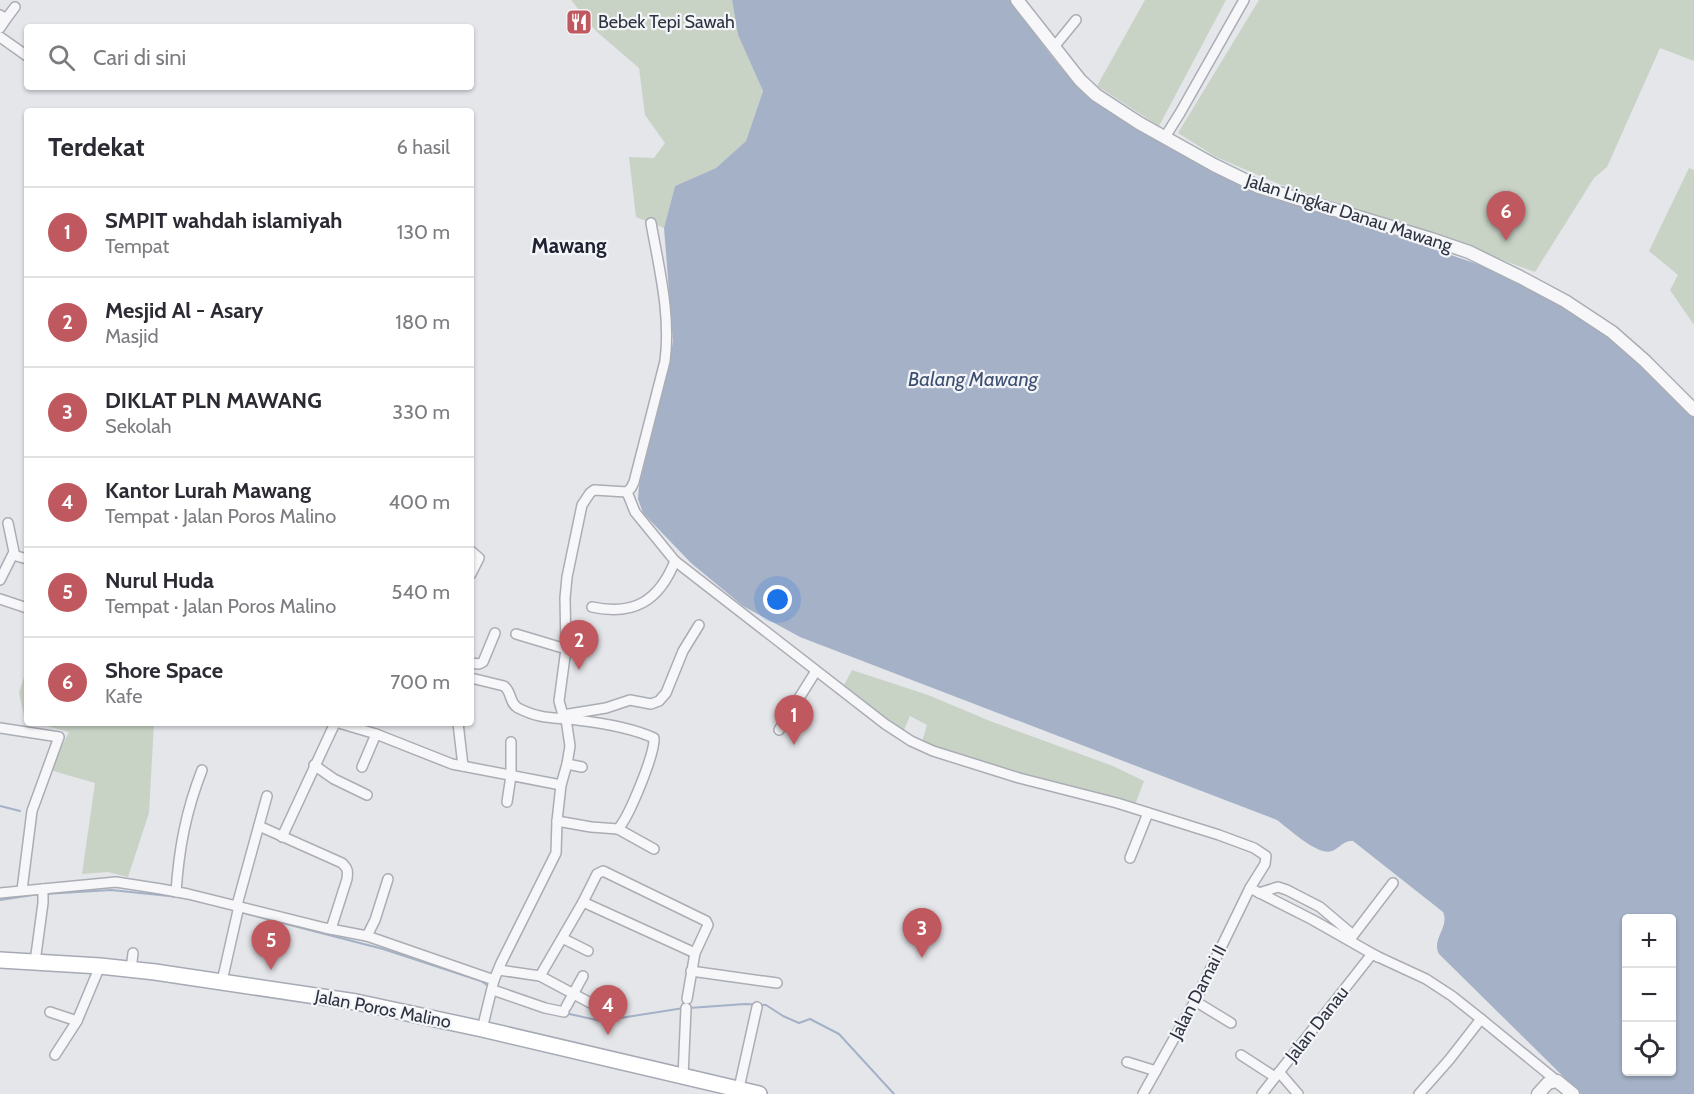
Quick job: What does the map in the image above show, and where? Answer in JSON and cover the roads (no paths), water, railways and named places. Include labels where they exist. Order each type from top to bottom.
[{"type":"main road","name":"Jalan Poros Malino","points":[[0,960],[100,966],[222,981],[356,1002],[759,1094]]},
{"type":"street","name":"Jalan Lingkar Danau Mawang","points":[[1017,0],[1080,80],[1095,95],[1139,123],[1259,187],[1469,252],[1520,277],[1565,301],[1612,332],[1694,410]]},
{"type":"street","points":[[1165,136],[1244,0]]},
{"type":"street","points":[[2,21],[15,7]]},
{"type":"street","points":[[1054,47],[1076,20]]},
{"type":"street","points":[[0,37],[24,54]]},
{"type":"street","points":[[482,1029],[499,970],[556,853],[561,785],[570,746],[559,693],[566,649],[565,598],[567,577],[582,505],[594,490],[627,492],[631,488],[665,361],[666,311],[651,223]]},
{"type":"street","points":[[627,492],[635,512],[675,561],[816,671],[911,741],[933,751],[1148,813],[1130,858]]},
{"type":"street","points":[[0,580],[13,555],[14,548],[8,523]]},
{"type":"street","points":[[474,554],[479,558],[474,568]]},
{"type":"street","points":[[13,555],[24,558]]},
{"type":"street","points":[[592,607],[606,610],[622,609],[646,602],[669,578],[675,561]]},
{"type":"street","points":[[0,600],[24,607]]},
{"type":"street","points":[[565,717],[606,708],[626,700],[651,704],[659,701],[666,693],[683,651],[699,624]]},
{"type":"street","points":[[474,663],[483,662],[495,633]]},
{"type":"street","points":[[516,634],[566,649]]},
{"type":"street","points":[[779,730],[816,671]]},
{"type":"street","points":[[474,679],[504,686],[509,691],[513,704],[540,717],[565,717],[654,738],[648,763],[635,798],[618,829]]},
{"type":"street","points":[[282,837],[334,726]]},
{"type":"street","points":[[359,726],[422,753],[464,766],[561,785]]},
{"type":"street","points":[[458,726],[464,766]]},
{"type":"street","points":[[0,728],[59,737],[32,811],[22,890]]},
{"type":"street","points":[[362,767],[376,734]]},
{"type":"street","points":[[507,802],[511,776],[511,742]]},
{"type":"street","points":[[567,764],[582,767]]},
{"type":"street","points":[[314,765],[334,779],[368,795]]},
{"type":"street","points":[[176,891],[178,852],[190,800],[202,770]]},
{"type":"street","points":[[222,981],[238,906],[267,796]]},
{"type":"street","name":"Jalan Damai II","points":[[1143,1094],[1255,891],[1266,861],[1266,856],[1262,852],[1219,835],[1148,813]]},
{"type":"street","points":[[557,821],[618,829],[654,849]]},
{"type":"street","points":[[259,826],[347,867],[347,879],[331,929]]},
{"type":"street","points":[[540,976],[564,939],[598,872],[603,871],[706,921],[707,929],[695,953],[691,971],[686,1004],[682,1077]]},
{"type":"street","points":[[367,936],[375,920],[388,879]]},
{"type":"street","points":[[0,894],[22,890],[43,895],[116,882],[176,891],[367,936],[545,1008],[565,1010],[583,976]]},
{"type":"street","points":[[1351,937],[1391,885]]},
{"type":"street","points":[[1255,891],[1278,886],[1320,907],[1375,956],[1436,985],[1573,1094]]},
{"type":"street","points":[[1255,891],[1351,937]]},
{"type":"street","points":[[35,962],[43,895]]},
{"type":"street","points":[[584,902],[695,953]]},
{"type":"street","points":[[564,939],[588,951]]},
{"type":"street","points":[[130,970],[133,953]]},
{"type":"street","name":"Jalan Danau","points":[[1262,1094],[1375,956]]},
{"type":"street","points":[[55,1055],[77,1021],[100,966]]},
{"type":"street","points":[[499,970],[540,976],[598,1007]]},
{"type":"street","points":[[691,971],[777,983]]},
{"type":"street","points":[[1195,1001],[1231,1023]]},
{"type":"street","points":[[739,1088],[757,1007]]},
{"type":"street","points":[[50,1012],[77,1021]]},
{"type":"street","points":[[1419,1094],[1481,1019]]},
{"type":"street","points":[[1241,1055],[1277,1074],[1298,1094]]},
{"type":"street","points":[[1127,1062],[1156,1071]]},
{"type":"street","points":[[1538,1094],[1548,1083],[1557,1081]]},
{"type":"water","name":"Balang Mawang","points":[[732,0],[1011,0],[1058,65],[1092,98],[1229,179],[1480,265],[1547,296],[1620,344],[1694,417],[1694,1094],[1581,1094],[1439,954],[1437,943],[1444,923],[1443,912],[1353,841],[1344,843],[1332,851],[1319,850],[1277,820],[800,637],[743,606],[691,563],[643,513],[638,499],[639,486],[673,341],[664,228],[675,186],[716,168],[746,141],[763,91],[738,35]]},
{"type":"waterway","points":[[0,806],[20,811]]},
{"type":"waterway","points":[[44,894],[111,890],[179,897]]},
{"type":"waterway","points":[[0,900],[39,894]]},
{"type":"waterway","points":[[240,912],[383,949],[481,981],[490,987]]},
{"type":"waterway","points":[[689,1008],[745,1004],[766,1005],[799,1023],[810,1019],[839,1034],[894,1094]]},
{"type":"waterway","points":[[565,1013],[601,1021],[684,1008]]},
{"type":"place","name":"Bebek Tepi Sawah","points":[[579,22]]},
{"type":"place","name":"Shore Space","points":[[1506,241]]},
{"type":"place","name":"Mesjid Al - Asary","points":[[579,670]]},
{"type":"place","name":"SMPIT wahdah islamiyah","points":[[794,745]]},
{"type":"place","name":"DIKLAT PLN MAWANG","points":[[922,958]]},
{"type":"place","name":"Nurul Huda","points":[[271,970]]},
{"type":"place","name":"Kantor Lurah Mawang","points":[[608,1035]]},
{"type":"district","name":"Mawang","points":[[569,246]]}]
